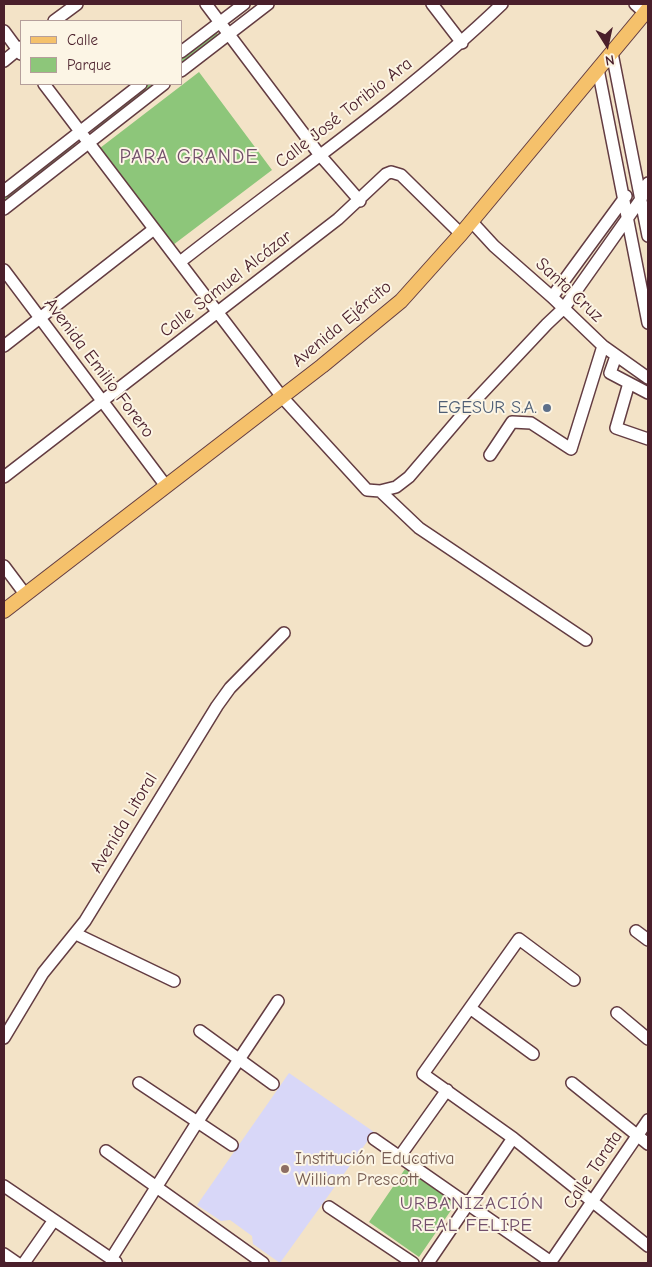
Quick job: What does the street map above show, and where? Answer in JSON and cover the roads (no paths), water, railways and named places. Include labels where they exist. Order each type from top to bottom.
[{"type":"main road","name":"Avenida Ejército","points":[[4,611],[282,397],[401,301],[461,234],[612,53],[643,8]]},
{"type":"street","points":[[55,20],[77,4]]},
{"type":"street","points":[[206,4],[319,154],[360,201]]},
{"type":"street","points":[[182,51],[244,4]]},
{"type":"street","points":[[182,70],[268,4]]},
{"type":"street","points":[[432,4],[462,43]]},
{"type":"street","name":"Calle José Toribio Ara","points":[[180,262],[462,43],[502,4]]},
{"type":"street","points":[[4,31],[20,50],[4,61]]},
{"type":"street","points":[[612,53],[645,181],[641,199],[648,236]]},
{"type":"street","points":[[598,69],[627,216],[645,292],[648,324]]},
{"type":"street","points":[[45,85],[282,397],[367,490],[380,491],[396,487],[409,477],[468,408],[564,308],[627,216],[641,199]]},
{"type":"street","points":[[4,191],[140,85]]},
{"type":"street","points":[[4,209],[163,85]]},
{"type":"street","name":"Calle Samuel Alcázar","points":[[4,477],[219,313],[360,201],[386,174],[396,172],[461,234]]},
{"type":"street","points":[[552,297],[624,198],[645,181]]},
{"type":"street","name":"Santa Cruz","points":[[471,222],[494,246],[564,308],[603,346],[648,378]]},
{"type":"street","points":[[4,346],[154,229]]},
{"type":"street","name":"Avenida Emilio Forero","points":[[4,270],[166,486]]},
{"type":"street","points":[[490,455],[512,422],[531,423],[571,449],[603,346]]},
{"type":"street","points":[[616,356],[610,372],[648,393]]},
{"type":"street","points":[[629,383],[616,428],[648,439]]},
{"type":"street","points":[[380,491],[419,528],[586,640]]},
{"type":"street","points":[[4,566],[25,594]]},
{"type":"street","name":"Avenida Litoral","points":[[4,1038],[43,973],[76,934],[217,706],[230,688],[284,633]]},
{"type":"street","points":[[636,930],[648,940]]},
{"type":"street","points":[[76,934],[174,981]]},
{"type":"street","points":[[574,980],[518,939],[423,1074],[513,1138],[648,1246]]},
{"type":"street","points":[[4,1186],[115,1261],[157,1187],[198,1121],[278,1001]]},
{"type":"street","points":[[470,1008],[534,1054]]},
{"type":"street","points":[[617,1013],[648,1039]]},
{"type":"street","points":[[200,1031],[273,1084]]},
{"type":"street","points":[[139,1082],[232,1145]]},
{"type":"street","points":[[572,1084],[648,1144]]},
{"type":"street","points":[[400,1156],[447,1090]]},
{"type":"street","name":"Calle Tarata","points":[[551,1262],[648,1120]]},
{"type":"street","points":[[428,1263],[513,1138]]},
{"type":"street","points":[[374,1139],[469,1203],[551,1262]]},
{"type":"street","points":[[106,1151],[263,1263]]},
{"type":"street","points":[[329,1207],[413,1263]]},
{"type":"street","points":[[24,1263],[54,1220]]},
{"type":"street","points":[[4,1254],[17,1263]]},
{"type":"place","name":"EGESUR S.A.","points":[[547,408]]},
{"type":"place","name":"Institución Educativa William Prescott","points":[[285,1169]]},
{"type":"district","name":"PARA GRANDE","points":[[189,157]]},
{"type":"district","name":"URBANIZACIÓN REAL FELIPE","points":[[472,1215]]}]
